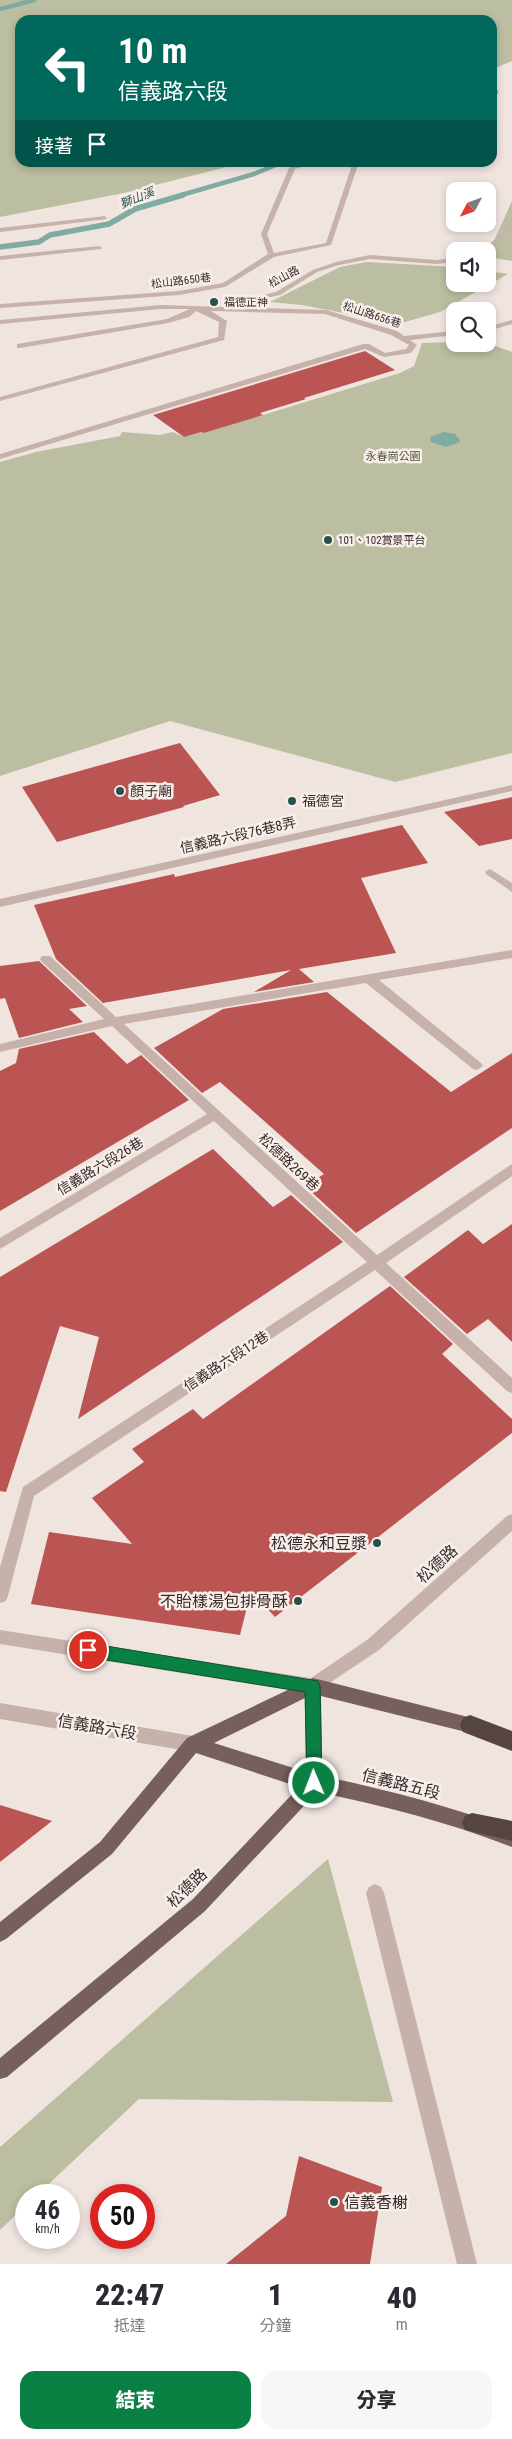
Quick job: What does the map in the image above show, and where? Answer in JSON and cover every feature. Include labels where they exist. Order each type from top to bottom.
[{"type":"highway","points":[[470,1725],[512,1741]]},
{"type":"highway","points":[[472,1823],[512,1831]]},
{"type":"main road","points":[[314,1783],[313,1686],[512,1735]]},
{"type":"main road","name":"松德路","points":[[0,1933],[106,1848],[193,1744],[313,1686]]},
{"type":"main road","name":"信義路五段","points":[[193,1744],[314,1783],[395,1800],[472,1823],[512,1838]]},
{"type":"main road","name":"松德路","points":[[0,2070],[199,1905],[314,1783]]},
{"type":"street","points":[[272,256],[264,234],[292,168],[296,167]]},
{"type":"street","name":"松山路650巷","points":[[0,306],[179,293],[225,285],[272,256],[329,244],[354,167]]},
{"type":"street","points":[[0,230],[105,218]]},
{"type":"street","points":[[495,242],[512,225]]},
{"type":"street","points":[[0,258],[99,248]]},
{"type":"street","name":"松山路","points":[[0,322],[161,307],[195,309],[245,301],[278,294],[314,272],[338,263],[370,257],[436,262],[446,261]]},
{"type":"street","points":[[0,399],[221,338],[223,320],[232,309],[245,301]]},
{"type":"street","points":[[20,346],[168,321],[186,315],[195,309],[223,320]]},
{"type":"street","name":"松山路656巷","points":[[0,457],[366,346],[384,356],[408,351],[412,345],[405,338],[362,322],[326,312],[195,309]]},
{"type":"street","points":[[496,327],[512,322]]},
{"type":"street","points":[[405,338],[446,334]]},
{"type":"street","name":"信義路六段76巷8弄","points":[[0,903],[512,788]]},
{"type":"street","points":[[490,872],[512,888]]},
{"type":"street","points":[[0,1048],[115,1021],[512,954]]},
{"type":"street","name":"松德路269巷","points":[[46,959],[512,1387]]},
{"type":"street","points":[[368,978],[477,1066]]},
{"type":"street","name":"信義路六段26巷","points":[[0,1244],[216,1114]]},
{"type":"street","name":"信義路六段12巷","points":[[0,1596],[28,1492],[375,1263],[512,1169]]},
{"type":"street","name":"松德路","points":[[313,1686],[373,1645],[512,1521]]},
{"type":"street","points":[[0,1637],[313,1686]]},
{"type":"street","name":"信義路六段","points":[[0,1711],[193,1744]]},
{"type":"street","points":[[375,1893],[467,2264]]},
{"type":"green space","points":[[0,0],[512,0],[512,61],[497,67],[497,15],[15,15],[15,167],[226,167],[124,193],[0,217]]},
{"type":"green space","points":[[512,201],[512,261],[496,258],[496,242],[493,242]]},
{"type":"green space","points":[[367,262],[446,266],[446,292],[476,292],[458,302],[446,302],[446,309],[440,312],[391,326],[354,315],[302,305],[270,302],[340,267]]},
{"type":"green space","points":[[496,272],[508,274],[496,281]]},
{"type":"green space","name":"永春崗公園","points":[[446,342],[446,352],[496,352],[496,346],[512,352],[512,753],[395,782],[170,721],[0,776],[0,462],[36,452],[120,436],[122,432],[160,435],[173,432],[184,437],[201,432],[204,433],[400,373],[414,366],[422,343]]},
{"type":"green space","points":[[328,1859],[393,2102],[139,2099],[49,2184],[15,2184],[15,2216],[0,2230],[0,2147]]},
{"type":"water","points":[[444,432],[455,434],[460,442],[446,447],[431,442],[430,437]]},
{"type":"building","points":[[365,351],[395,370],[260,413],[263,415],[204,433],[201,432],[184,437],[153,415]]},
{"type":"building","name":"顏子廟","points":[[180,743],[220,795],[184,807],[57,842],[22,787]]},
{"type":"building","points":[[512,797],[512,839],[479,846],[444,812]]},
{"type":"building","points":[[402,825],[428,863],[361,878],[396,953],[299,969],[314,982],[254,992],[291,970],[103,1003],[56,959],[34,905],[174,874],[175,877]]},
{"type":"building","points":[[39,961],[87,1006],[69,1009],[83,1022],[19,1038],[5,998],[0,999],[0,966]]},
{"type":"building","points":[[327,992],[451,1092],[512,1053],[512,1128],[356,1233],[305,1186],[324,1174],[220,1082],[202,1093],[154,1048],[223,1009]]},
{"type":"building","points":[[94,1032],[127,1064],[141,1055],[189,1100],[0,1211],[0,1071],[16,1063],[19,1049]]},
{"type":"building","points":[[213,1149],[273,1207],[291,1195],[343,1242],[78,1419],[99,1337],[60,1326],[6,1492],[0,1491],[0,1277]]},
{"type":"building","points":[[512,1224],[512,1342],[488,1319],[467,1334],[404,1277],[468,1230],[483,1244]]},
{"type":"building","points":[[390,1286],[453,1344],[442,1354],[512,1419],[512,1433],[275,1617],[251,1591],[240,1635],[31,1604],[49,1532],[132,1544],[92,1498],[144,1462],[132,1449],[193,1409],[203,1419]]},
{"type":"building","points":[[0,1805],[52,1821],[0,1862]]},
{"type":"building","name":"信義香榭","points":[[299,2156],[382,2187],[370,2264],[226,2264],[286,2216]]},
{"type":"waterway","points":[[0,9],[34,0]]},
{"type":"waterway","name":"獅山溪","points":[[178,196],[254,174],[271,167]]},
{"type":"waterway","name":"獅山溪","points":[[0,247],[39,242],[50,235],[109,224],[135,209],[183,195]]},
{"type":"place","name":"福德正神","points":[[214,302]]},
{"type":"place","name":"101、102賞景平台","points":[[328,540]]},
{"type":"place","name":"顏子廟","points":[[120,791]]},
{"type":"place","name":"福德宮","points":[[292,801]]},
{"type":"place","name":"松德永和豆漿","points":[[377,1543]]},
{"type":"place","name":"不貽樣湯包排骨酥","points":[[298,1601]]},
{"type":"place","name":"信義香榭","points":[[334,2202]]},
{"type":"route","points":[[88,1650],[313,1686],[314,1783]]}]
